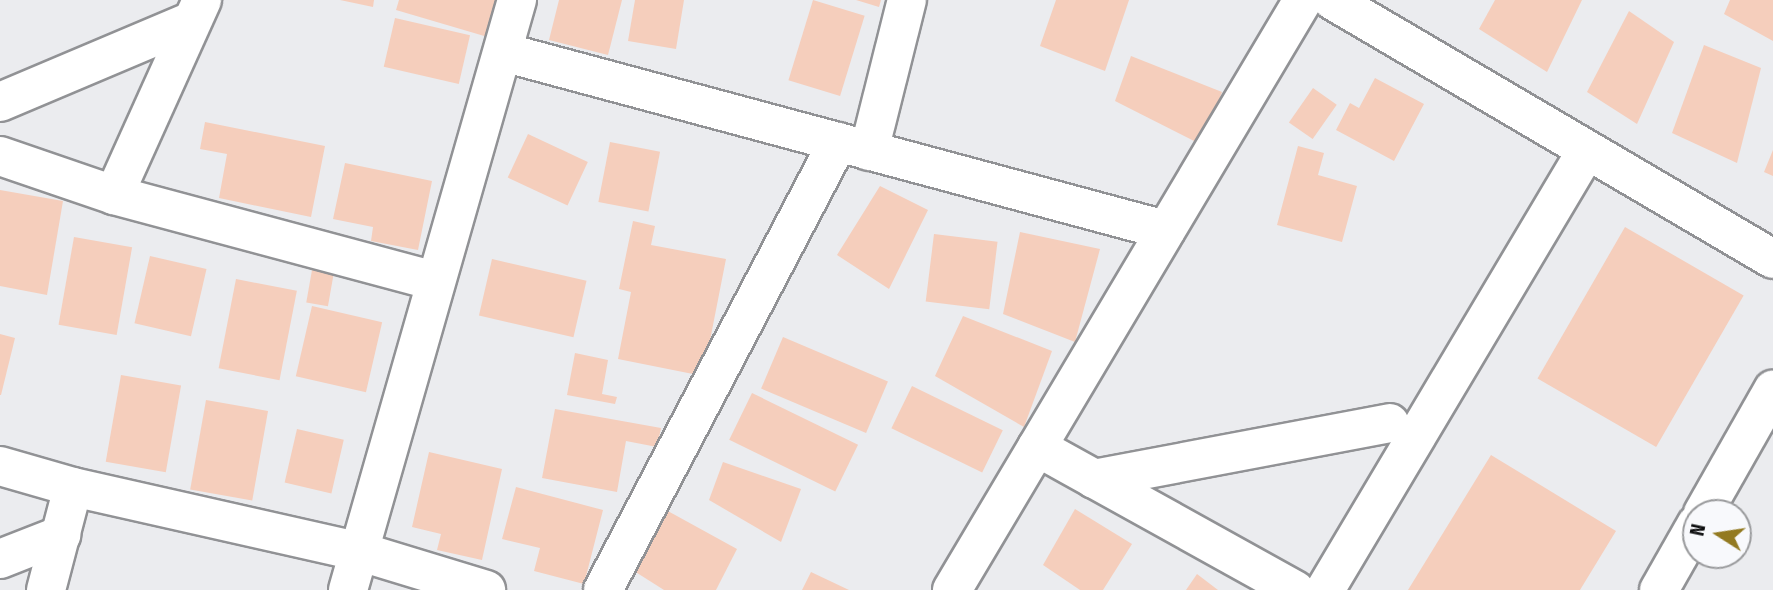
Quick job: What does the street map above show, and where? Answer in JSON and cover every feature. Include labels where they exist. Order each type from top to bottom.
[{"type":"street","points":[[348,590],[517,0]]},
{"type":"street","points":[[603,590],[854,146],[907,0]]},
{"type":"street","points":[[952,590],[1303,0]]},
{"type":"street","points":[[1332,0],[1773,259]]},
{"type":"street","points":[[0,102],[197,11]]},
{"type":"street","points":[[114,195],[197,11]]},
{"type":"street","points":[[503,52],[1165,230]]},
{"type":"street","points":[[1325,590],[1587,150]]},
{"type":"street","points":[[0,156],[114,195],[436,281]]},
{"type":"street","points":[[1711,499],[1773,390]]},
{"type":"street","points":[[1094,479],[1390,423]]},
{"type":"street","points":[[1037,446],[1295,590]]},
{"type":"street","points":[[0,466],[73,487],[358,551],[486,590]]},
{"type":"street","points":[[46,590],[73,487]]},
{"type":"street","points":[[0,559],[61,535]]},
{"type":"street","points":[[1659,590],[1682,549]]},
{"type":"building","points":[[340,0],[374,0],[373,7]]},
{"type":"building","points":[[399,0],[503,0],[491,38],[396,10]]},
{"type":"building","points":[[559,0],[622,0],[608,55],[549,40]]},
{"type":"building","points":[[635,0],[684,0],[676,49],[628,41]]},
{"type":"building","points":[[813,0],[865,16],[840,96],[788,80]]},
{"type":"building","points":[[856,0],[881,0],[879,7]]},
{"type":"building","points":[[1056,0],[1129,0],[1105,71],[1040,46]]},
{"type":"building","points":[[1495,0],[1582,0],[1547,72],[1479,29]]},
{"type":"building","points":[[1730,0],[1773,0],[1773,41],[1724,14]]},
{"type":"building","points":[[1629,11],[1674,42],[1637,124],[1587,92]]},
{"type":"building","points":[[395,18],[470,35],[459,84],[384,67]]},
{"type":"building","points":[[1704,45],[1761,68],[1737,163],[1672,133]]},
{"type":"building","points":[[1131,56],[1222,92],[1202,145],[1115,101]]},
{"type":"building","points":[[1375,78],[1424,104],[1394,161],[1336,130],[1350,103],[1359,108]]},
{"type":"building","points":[[1313,88],[1337,105],[1313,139],[1289,122]]},
{"type":"building","points":[[205,122],[325,146],[311,217],[219,198],[227,154],[200,149]]},
{"type":"building","points":[[528,134],[588,162],[568,205],[508,178]]},
{"type":"building","points":[[610,142],[660,152],[648,212],[598,202]]},
{"type":"building","points":[[1298,146],[1324,153],[1318,175],[1357,186],[1342,242],[1277,225]]},
{"type":"building","points":[[1773,150],[1773,176],[1764,172]]},
{"type":"building","points":[[345,163],[432,181],[418,250],[371,241],[373,227],[333,219]]},
{"type":"building","points":[[880,186],[928,210],[889,289],[837,255]]},
{"type":"building","points":[[0,190],[63,201],[47,295],[0,286]]},
{"type":"building","points":[[633,221],[655,226],[651,245],[726,259],[703,376],[618,359],[631,292],[619,289]]},
{"type":"building","points":[[1625,227],[1744,296],[1656,447],[1538,379]]},
{"type":"building","points":[[1020,232],[1100,249],[1075,342],[1003,314]]},
{"type":"building","points":[[934,234],[998,242],[989,309],[926,301]]},
{"type":"building","points":[[74,237],[132,247],[117,335],[59,325]]},
{"type":"building","points":[[150,256],[207,269],[191,336],[134,323]]},
{"type":"building","points":[[492,259],[587,281],[573,337],[479,316]]},
{"type":"building","points":[[312,270],[334,274],[328,306],[306,302]]},
{"type":"building","points":[[236,279],[297,291],[279,380],[219,368]]},
{"type":"building","points":[[312,306],[382,322],[366,392],[296,376]]},
{"type":"building","points":[[963,316],[1052,351],[1024,427],[935,376]]},
{"type":"building","points":[[0,334],[15,338],[1,395],[0,395]]},
{"type":"building","points":[[783,337],[888,382],[866,433],[761,389]]},
{"type":"building","points":[[575,353],[608,360],[602,394],[617,397],[615,404],[567,395]]},
{"type":"building","points":[[121,375],[181,386],[166,472],[106,462]]},
{"type":"building","points":[[912,386],[1003,430],[982,473],[891,428]]},
{"type":"building","points":[[752,393],[858,445],[835,491],[729,440]]},
{"type":"building","points":[[206,400],[268,411],[252,501],[190,490]]},
{"type":"building","points":[[555,409],[661,428],[657,447],[626,441],[617,492],[542,478]]},
{"type":"building","points":[[297,429],[344,440],[331,493],[285,483]]},
{"type":"building","points":[[429,452],[502,469],[482,560],[437,550],[441,534],[412,527]]},
{"type":"building","points":[[1491,455],[1616,531],[1580,590],[1408,590]]},
{"type":"building","points":[[723,462],[801,489],[781,542],[709,500]]},
{"type":"building","points":[[516,487],[603,510],[584,584],[534,571],[540,548],[502,539]]},
{"type":"building","points":[[1075,509],[1132,544],[1103,590],[1080,590],[1043,565]]},
{"type":"building","points":[[666,510],[737,549],[716,590],[664,590],[634,571]]},
{"type":"building","points":[[811,572],[849,590],[802,590]]},
{"type":"building","points":[[1197,574],[1218,590],[1186,590]]}]
